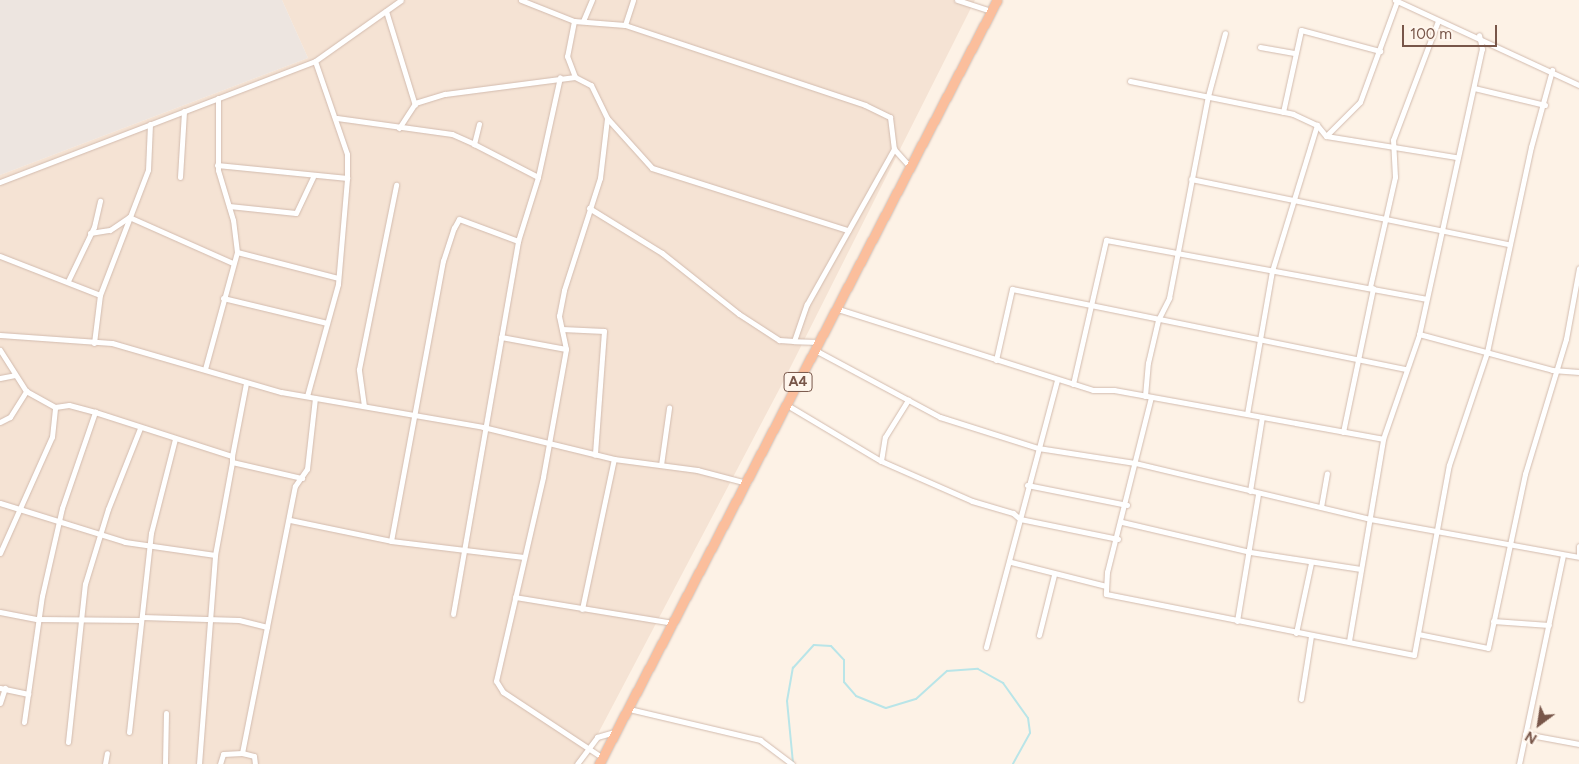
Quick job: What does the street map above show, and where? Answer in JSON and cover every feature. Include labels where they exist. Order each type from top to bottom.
[{"type":"highway","name":"A4","points":[[601,761],[748,483],[786,405],[838,309],[996,0]]},
{"type":"street","points":[[0,182],[315,61],[401,0]]},
{"type":"street","points":[[521,0],[574,21],[625,25],[865,105],[890,117],[894,149],[910,167]]},
{"type":"street","points":[[583,22],[592,0]]},
{"type":"street","points":[[625,25],[633,0]]},
{"type":"street","points":[[957,0],[991,11]]},
{"type":"street","points":[[1326,136],[1360,102],[1380,51],[1396,1],[1438,21],[1479,35],[1579,84]]},
{"type":"street","points":[[386,11],[415,105]]},
{"type":"street","points":[[574,21],[567,56],[575,77]]},
{"type":"street","points":[[1343,432],[1395,177],[1395,149],[1403,109],[1438,21]]},
{"type":"street","points":[[1283,112],[1294,53],[1301,30],[1380,51]]},
{"type":"street","points":[[1225,33],[1208,96],[1176,252],[1169,298],[1158,320],[1148,396],[1127,505],[1106,586],[1106,594],[1134,602],[1311,636],[1349,640],[1414,656],[1435,530],[1449,465],[1486,354],[1509,244],[1545,105],[1552,70]]},
{"type":"street","points":[[1349,640],[1383,439],[1419,334],[1440,228],[1482,49],[1479,35]]},
{"type":"street","points":[[1260,47],[1294,53]]},
{"type":"street","points":[[307,396],[338,278],[347,178],[347,154],[337,118],[315,61]]},
{"type":"street","points":[[453,614],[466,550],[483,427],[518,241],[538,177],[560,77]]},
{"type":"street","points":[[399,128],[415,105],[445,94],[560,77],[575,77],[591,85],[608,118],[652,168],[671,178],[848,230]]},
{"type":"street","points":[[1130,81],[1283,112],[1317,125],[1326,136],[1395,149],[1456,156]]},
{"type":"street","points":[[1474,88],[1545,105]]},
{"type":"street","points":[[205,369],[237,252],[228,206],[217,165],[218,98]]},
{"type":"street","points":[[180,177],[184,111]]},
{"type":"street","points":[[337,118],[452,134],[538,177]]},
{"type":"street","points":[[601,761],[588,749],[502,692],[496,681],[549,444],[566,349],[559,316],[564,290],[600,178],[608,118]]},
{"type":"street","points":[[94,343],[100,295],[148,170],[150,124]]},
{"type":"street","points":[[474,144],[479,124]]},
{"type":"street","points":[[1247,414],[1258,342],[1272,271],[1290,202],[1317,125]]},
{"type":"street","points":[[794,341],[807,304],[894,149]]},
{"type":"street","points":[[217,165],[347,178]]},
{"type":"street","points":[[228,206],[296,213],[314,175]]},
{"type":"street","points":[[1191,179],[1290,202],[1386,216],[1509,244]]},
{"type":"street","points":[[364,406],[359,369],[396,185]]},
{"type":"street","points":[[68,281],[90,233],[100,201]]},
{"type":"street","points":[[589,208],[662,253],[739,314],[779,340],[817,346],[940,417],[1038,448],[1135,464],[1258,494],[1370,518],[1511,543],[1563,556],[1579,556],[1579,546]]},
{"type":"street","points":[[90,233],[110,230],[129,217]]},
{"type":"street","points":[[129,217],[233,263]]},
{"type":"street","points":[[391,541],[443,261],[458,220],[518,241]]},
{"type":"street","points":[[1072,384],[1089,304],[1106,240],[1426,299]]},
{"type":"street","points":[[237,252],[338,278]]},
{"type":"street","points":[[0,256],[100,295]]},
{"type":"street","points":[[1418,634],[1488,648],[1525,474],[1558,369],[1579,268]]},
{"type":"street","points":[[996,360],[1012,289],[1089,304],[1258,342],[1406,369]]},
{"type":"street","points":[[223,298],[327,323]]},
{"type":"street","points":[[838,309],[1057,381],[1383,439]]},
{"type":"street","points":[[562,329],[604,331],[595,455]]},
{"type":"street","points":[[0,334],[128,346],[246,383],[315,398],[483,427],[595,455],[661,465],[748,483]]},
{"type":"street","points":[[1419,334],[1486,354],[1579,372]]},
{"type":"street","points":[[501,337],[566,349]]},
{"type":"street","points":[[0,350],[26,391],[55,407],[69,405],[95,412],[232,459],[302,478]]},
{"type":"street","points":[[0,378],[15,375]]},
{"type":"street","points":[[986,647],[1011,562],[1027,485],[1057,381]]},
{"type":"street","points":[[199,764],[215,555],[246,383]]},
{"type":"street","points":[[0,422],[10,417],[26,391]]},
{"type":"street","points":[[242,753],[290,520],[295,486],[302,478],[315,398]]},
{"type":"street","points":[[880,461],[886,437],[908,400]]},
{"type":"street","points":[[786,405],[880,461],[1020,519],[1118,539]]},
{"type":"street","points":[[0,553],[52,437],[55,407]]},
{"type":"street","points":[[661,465],[670,408]]},
{"type":"street","points":[[24,722],[37,619],[60,519],[95,412]]},
{"type":"street","points":[[1250,491],[1262,417]]},
{"type":"street","points":[[68,742],[85,584],[100,534],[140,428]]},
{"type":"street","points":[[129,732],[156,503],[175,439]]},
{"type":"street","points":[[582,609],[614,459]]},
{"type":"street","points":[[1320,507],[1327,474]]},
{"type":"street","points":[[1027,485],[1127,505]]},
{"type":"street","points":[[1237,621],[1250,552],[1258,494]]},
{"type":"street","points":[[0,503],[60,519],[100,534],[150,545],[215,555]]},
{"type":"street","points":[[290,520],[391,541],[524,557]]},
{"type":"street","points":[[1122,522],[1250,552],[1311,563],[1361,569]]},
{"type":"street","points":[[1519,764],[1563,556]]},
{"type":"street","points":[[1011,562],[1054,575],[1106,586]]},
{"type":"street","points":[[1296,633],[1311,563]]},
{"type":"street","points":[[1040,634],[1054,575]]},
{"type":"street","points":[[515,597],[674,623]]},
{"type":"street","points":[[0,612],[37,619],[141,618],[209,622],[239,620],[267,627]]},
{"type":"street","points":[[1493,621],[1549,625]]},
{"type":"street","points":[[1301,699],[1311,636]]},
{"type":"street","points":[[0,703],[3,688],[28,694]]},
{"type":"street","points":[[629,709],[760,740],[792,764]]},
{"type":"street","points":[[165,764],[166,712]]},
{"type":"street","points":[[577,764],[597,737],[616,732]]},
{"type":"street","points":[[1525,734],[1579,744]]},
{"type":"street","points":[[106,764],[107,753]]},
{"type":"street","points":[[220,764],[223,754],[242,753],[254,756],[255,764]]},
{"type":"shaded area","points":[[0,0],[282,0],[308,58],[0,175]]},
{"type":"shaded area","points":[[282,0],[975,0],[781,386],[582,764],[0,764],[0,175],[308,58]]},
{"type":"waterway","points":[[793,763],[787,701],[793,668],[814,645],[831,646],[844,660],[844,682],[856,696],[886,708],[916,699],[947,671],[978,669],[1003,683],[1028,718],[1030,733],[1013,764]]}]
